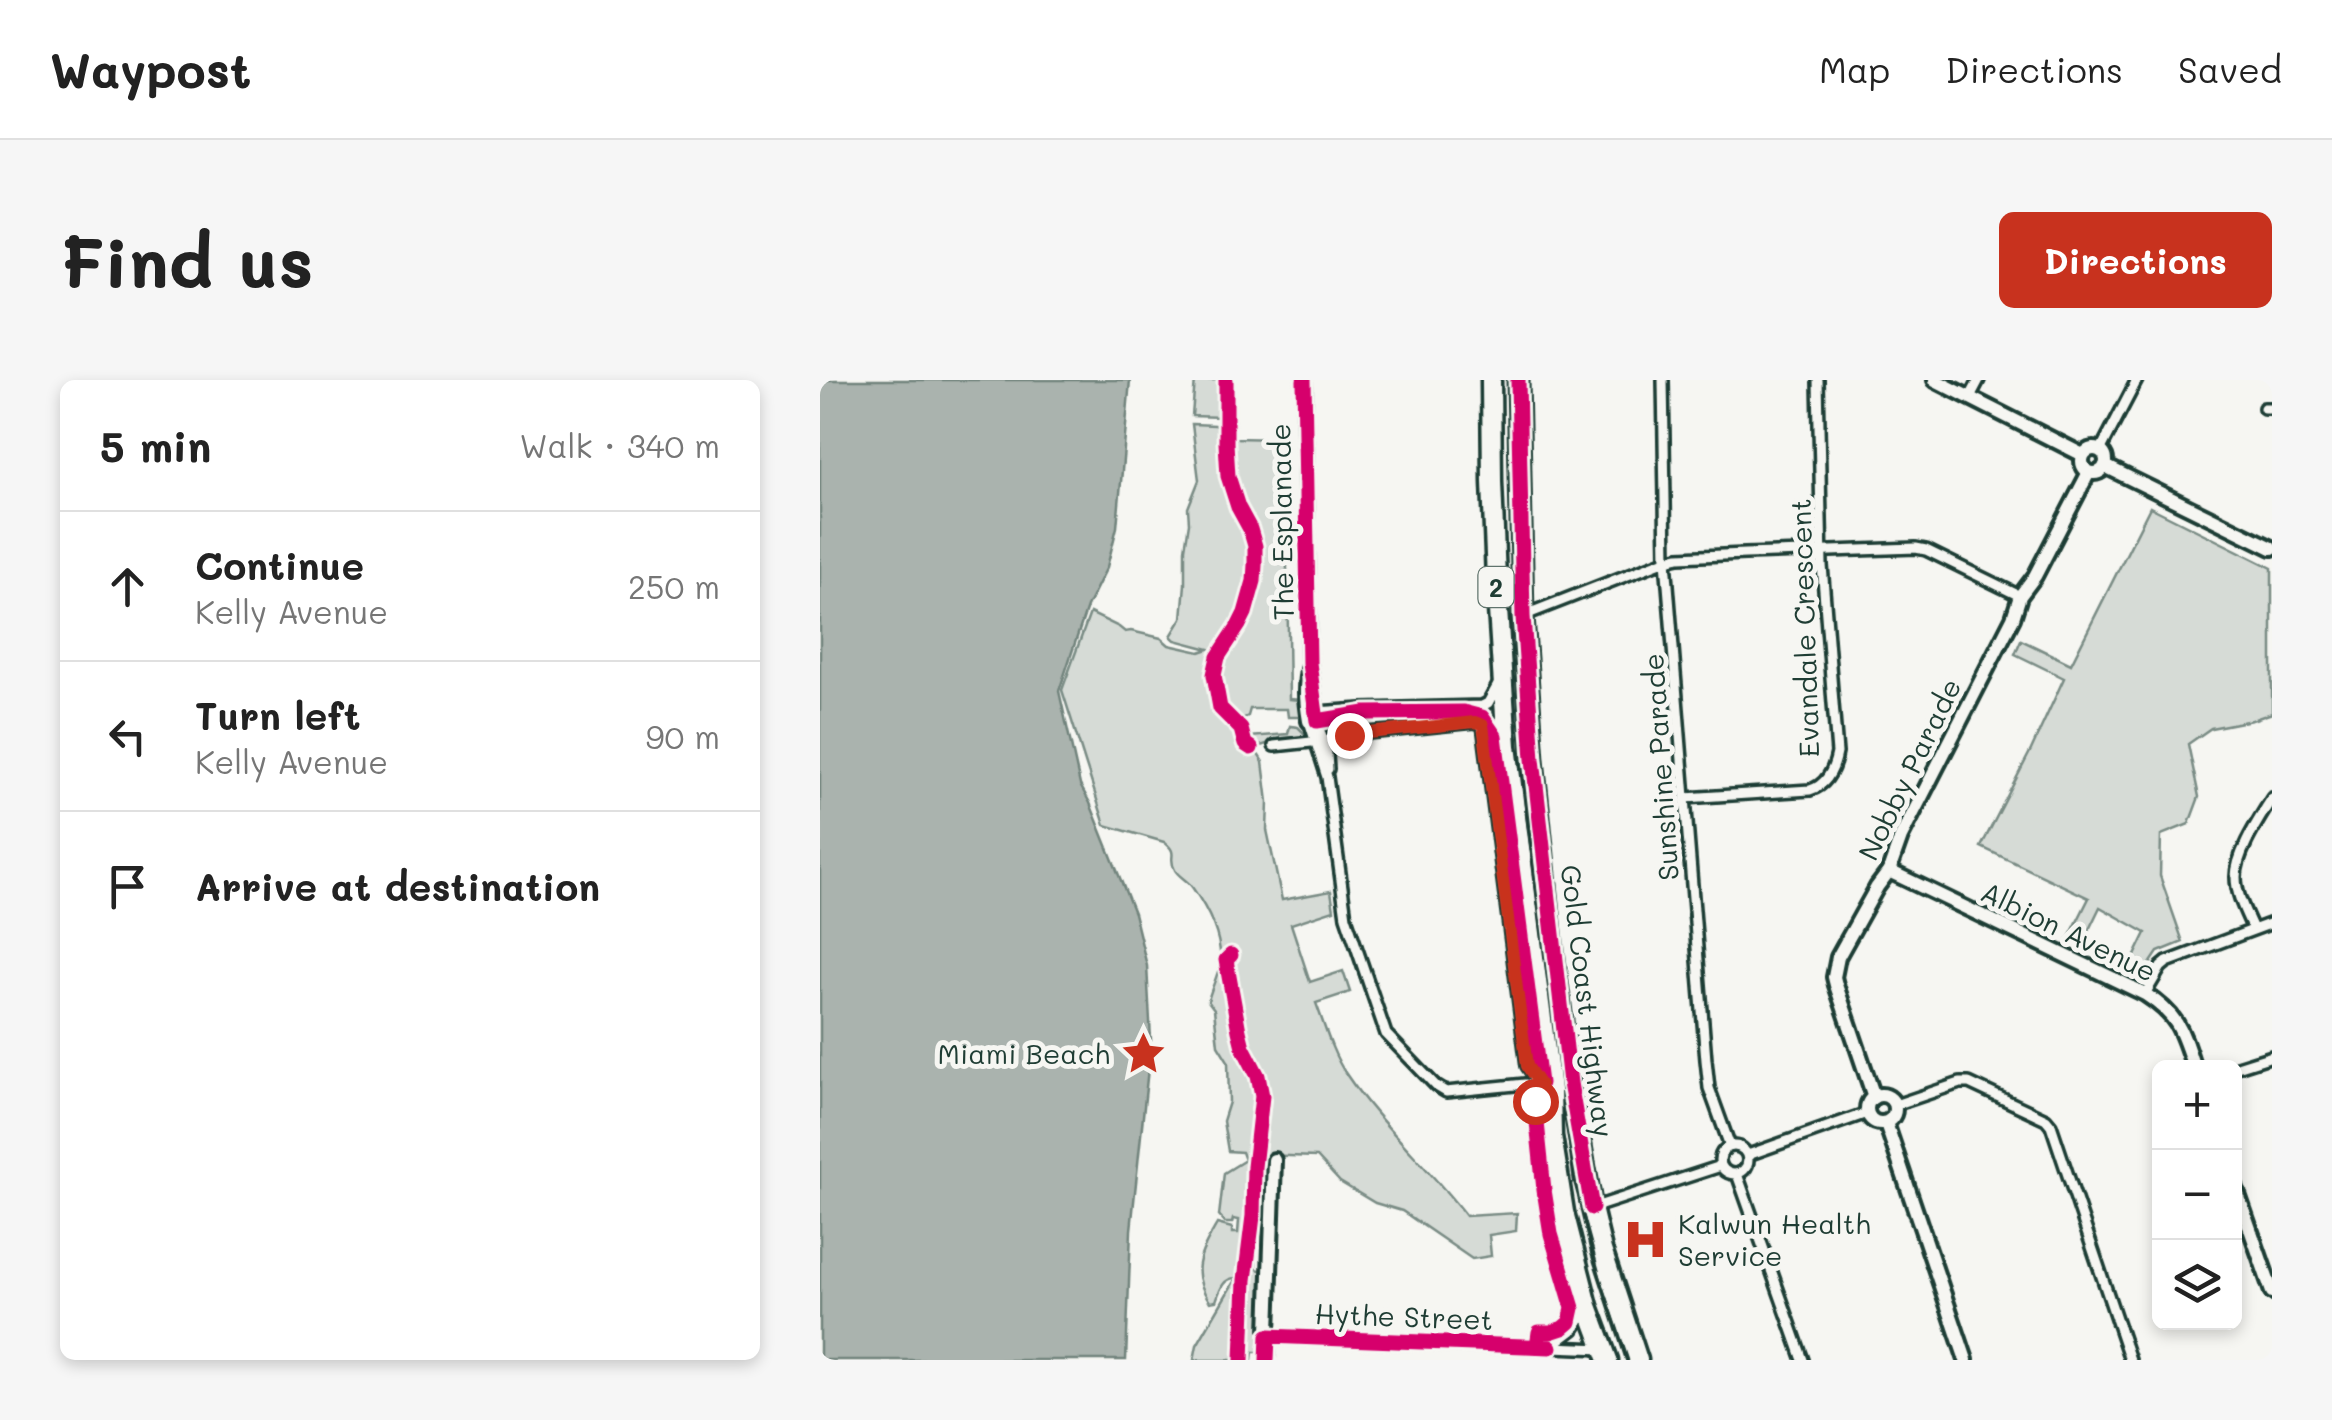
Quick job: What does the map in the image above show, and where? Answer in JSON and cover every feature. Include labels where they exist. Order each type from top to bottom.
[{"type":"highway","name":"Gold Coast Highway","points":[[1491,380],[1502,676],[1516,826],[1552,1101],[1552,1136],[1558,1184],[1588,1306],[1606,1355]]},
{"type":"highway","name":"Gold Coast Highway","points":[[1518,380],[1523,616],[1552,942],[1570,1084],[1592,1208],[1638,1360]]},
{"type":"street","name":"The Esplanade","points":[[1304,380],[1309,663],[1304,692],[1312,717]]},
{"type":"street","name":"Sunshine Parade","points":[[1663,380],[1666,560],[1709,1088],[1730,1146]]},
{"type":"street","points":[[1935,380],[2083,456]]},
{"type":"street","points":[[1970,397],[1978,380]]},
{"type":"street","points":[[2100,450],[2137,380]]},
{"type":"street","name":"Evandale Crescent","points":[[1685,798],[1810,790],[1818,788],[1835,764],[1822,552],[1820,382]]},
{"type":"street","points":[[2092,449],[2100,450],[2106,459],[2105,466],[2097,473],[2089,472],[2082,464],[2083,456],[2092,449]]},
{"type":"street","points":[[2105,466],[2272,548]]},
{"type":"street","name":"Nobby Parade","points":[[1874,1096],[1834,976],[1843,948],[1877,886],[1890,871],[1901,838],[2013,618],[2020,596],[2035,576],[2089,472]]},
{"type":"street","points":[[1523,616],[1666,560],[1745,554],[1916,548],[2020,596]]},
{"type":"street","points":[[1502,676],[1488,703],[1482,706],[1362,709],[1312,717],[1328,759],[1327,777],[1346,918],[1388,1037],[1446,1092],[1525,1084]]},
{"type":"street","points":[[1274,746],[1385,731],[1475,722],[1483,725],[1527,1066],[1552,1101]]},
{"type":"street","points":[[2252,930],[2238,892],[2236,870],[2272,798]]},
{"type":"street","name":"Albion Avenue","points":[[1890,871],[2146,994],[2177,1022],[2191,1060]]},
{"type":"street","points":[[2146,994],[2167,962],[2272,923]]},
{"type":"street","points":[[2242,1065],[2272,1056]]},
{"type":"street","points":[[1895,1105],[1969,1083],[2039,1114],[2051,1125],[2130,1360]]},
{"type":"street","points":[[1874,1096],[1886,1096],[1895,1105],[1895,1114],[1886,1123],[1876,1123],[1867,1113],[1874,1096]]},
{"type":"street","points":[[1748,1155],[1867,1113]]},
{"type":"street","points":[[1886,1123],[1966,1360]]},
{"type":"street","points":[[1730,1146],[1739,1146],[1748,1155],[1748,1165],[1738,1174],[1728,1173],[1720,1162],[1722,1152],[1730,1146]]},
{"type":"street","points":[[1267,1360],[1274,1160]]},
{"type":"street","points":[[1592,1208],[1722,1166]]},
{"type":"street","points":[[1738,1174],[1803,1360]]},
{"type":"street","points":[[2242,1207],[2272,1292]]},
{"type":"street","points":[[1550,1347],[1574,1329],[1588,1306]]},
{"type":"street","name":"Hythe Street","points":[[1268,1336],[1534,1350],[1550,1347],[1606,1355]]},
{"type":"shaded area","points":[[820,380],[1130,380],[1117,527],[1107,567],[1087,607],[1059,691],[1080,785],[1134,913],[1147,966],[1151,1040],[1131,1230],[1126,1360],[820,1360]]},
{"type":"shaded area","points":[[1195,380],[1224,380],[1222,417],[1192,416]]},
{"type":"shaded area","points":[[1192,424],[1215,425],[1233,438],[1285,439],[1289,699],[1301,700],[1301,714],[1288,717],[1287,709],[1250,709],[1244,718],[1249,737],[1288,734],[1290,726],[1298,727],[1307,736],[1254,748],[1263,762],[1267,830],[1282,900],[1331,891],[1334,910],[1291,924],[1310,982],[1343,971],[1350,992],[1316,1003],[1333,1049],[1360,1093],[1466,1216],[1517,1213],[1516,1231],[1489,1235],[1491,1256],[1472,1259],[1402,1211],[1375,1203],[1340,1182],[1317,1157],[1261,1155],[1256,1269],[1265,1271],[1261,1352],[1253,1352],[1252,1360],[1194,1360],[1197,1345],[1236,1278],[1225,1282],[1216,1301],[1210,1302],[1200,1281],[1199,1263],[1217,1224],[1238,1233],[1239,1220],[1225,1223],[1219,1216],[1224,1173],[1245,1160],[1242,1152],[1228,1151],[1223,1121],[1229,1102],[1228,1061],[1218,1045],[1214,1009],[1208,1001],[1220,962],[1216,932],[1197,895],[1175,870],[1169,846],[1105,825],[1062,690],[1090,613],[1125,632],[1161,638],[1169,645],[1200,652],[1209,649],[1171,636],[1182,618],[1188,508],[1199,480]]},
{"type":"shaded area","points":[[2150,507],[2272,568],[2272,713],[2211,728],[2188,744],[2199,797],[2189,824],[2161,835],[2160,876],[2183,942],[2158,952],[2144,973],[2130,966],[2146,933],[2100,907],[2081,946],[2068,940],[2089,898],[1981,847],[2064,678],[2015,654],[2021,640],[2071,664]]},
{"type":"tram line","points":[[1511,380],[1525,804],[1574,1181],[1628,1360]]},
{"type":"cycle path","points":[[1226,380],[1228,476],[1250,529],[1255,565],[1245,613],[1218,657],[1214,675],[1220,708],[1241,729],[1245,744],[1251,748]]},
{"type":"cycle path","points":[[1304,380],[1309,663],[1317,721],[1365,713],[1463,712],[1482,717],[1495,736],[1540,1083],[1535,1103],[1544,1190],[1551,1234],[1573,1308],[1570,1322],[1563,1328],[1539,1332],[1537,1346]]},
{"type":"cycle path","points":[[1518,380],[1523,616],[1533,759],[1570,1083],[1592,1208]]},
{"type":"cycle path","points":[[1231,955],[1226,960],[1239,1031],[1262,1096],[1245,1280],[1242,1360]]},
{"type":"cycle path","points":[[1267,1360],[1268,1336],[1550,1347]]},
{"type":"place","name":"Miami Beach","points":[[1143,1053]]},
{"type":"place","name":"Kalwun Health Service","points":[[1645,1239]]},
{"type":"route","points":[[1349,735],[1475,722],[1483,725],[1527,1066],[1540,1085],[1535,1101]]}]
